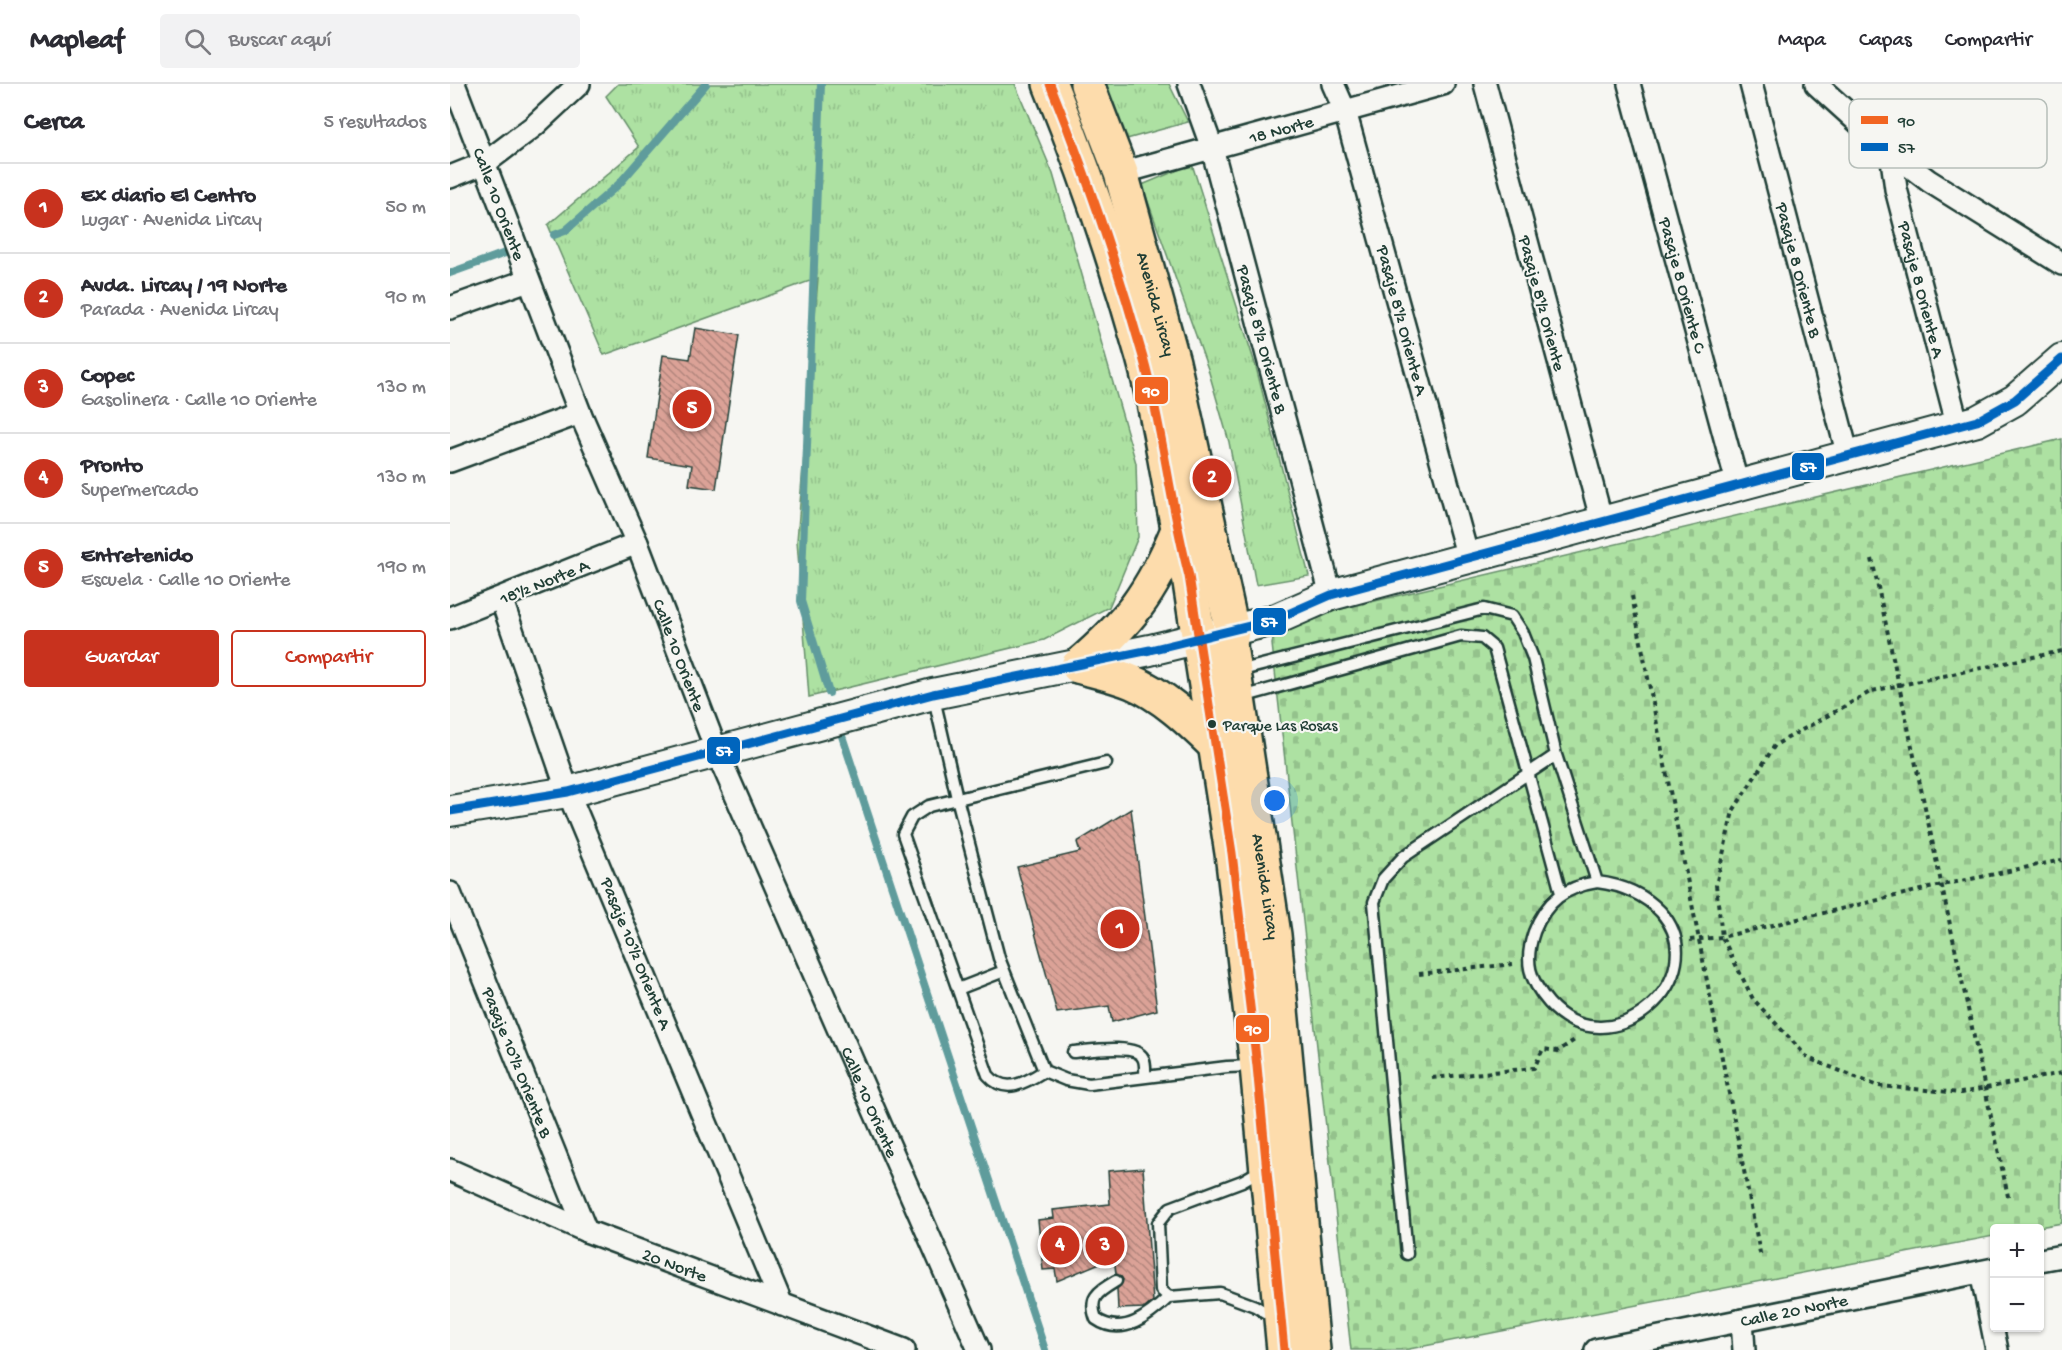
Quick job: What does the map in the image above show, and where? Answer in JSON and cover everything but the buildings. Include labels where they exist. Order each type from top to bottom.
[{"type":"main road","name":"Avenida Lircay","points":[[1050,84],[1090,183],[1144,359],[1178,532],[1189,576],[1217,747],[1257,1066],[1282,1336]]},
{"type":"main road","name":"Avenida Lircay","points":[[1087,84],[1121,173],[1173,362],[1232,630],[1230,646],[1274,935],[1313,1350]]},
{"type":"main road","points":[[1178,532],[1163,566],[1132,615],[1078,666],[1131,682],[1149,691],[1170,705],[1217,747]]},
{"type":"street","name":"Calle 10 Oriente","points":[[454,84],[580,413],[637,543],[717,752],[979,1350]]},
{"type":"street","points":[[450,177],[485,163],[534,126],[579,84]]},
{"type":"street","name":"Pasaje 8½ Oriente B","points":[[1189,84],[1212,148],[1331,595]]},
{"type":"street","name":"Pasaje 8½ Oriente A","points":[[1333,84],[1345,111],[1468,558]]},
{"type":"street","name":"18 Norte","points":[[1121,173],[1443,84]]},
{"type":"street","name":"Pasaje 8½ Oriente","points":[[1485,84],[1602,522]]},
{"type":"street","name":"Pasaje 8 Oriente C","points":[[1629,84],[1738,486]]},
{"type":"street","name":"Pasaje 8 Oriente B","points":[[1751,84],[1848,456]]},
{"type":"street","points":[[1816,84],[1849,114]]},
{"type":"street","name":"Pasaje 8 Oriente A","points":[[1893,168],[1896,189],[1958,427]]},
{"type":"street","points":[[1912,168],[1955,200],[2062,264]]},
{"type":"street","points":[[450,308],[528,280]]},
{"type":"street","points":[[450,811],[568,792],[933,694],[1078,666],[1274,620],[1331,595],[1958,427],[1995,413],[2015,400],[2062,359]]},
{"type":"street","points":[[450,461],[580,413]]},
{"type":"street","name":"18½ Norte A","points":[[450,618],[637,543]]},
{"type":"street","name":"Pasaje 10½ Oriente A","points":[[501,598],[568,792],[782,1305]]},
{"type":"street","name":"Pasaje 10½ Oriente B","points":[[450,893],[586,1231]]},
{"type":"street","name":"20 Norte","points":[[450,1170],[586,1231],[890,1347]]},
{"type":"street","points":[[2044,1259],[2062,1256]]},
{"type":"street","points":[[1988,1271],[1997,1350]]},
{"type":"street","name":"Calle 20 Norte","points":[[1596,1350],[1988,1271]]},
{"type":"street","points":[[1742,1320],[1744,1350]]},
{"type":"lane","points":[[1237,685],[1484,609],[1512,616],[1519,624],[1533,658],[1556,755],[1597,882]]},
{"type":"lane","points":[[1237,685],[1461,636],[1482,638],[1494,648],[1561,893]]},
{"type":"lane","points":[[933,694],[957,798],[1004,971],[1044,1071],[1066,1080],[1089,1084],[1257,1066]]},
{"type":"lane","points":[[1407,1254],[1374,902],[1383,879],[1403,857],[1556,755]]},
{"type":"lane","points":[[1044,1071],[1025,1083],[1005,1087],[995,1084],[987,1075],[903,834],[912,817],[929,806],[1106,762]]},
{"type":"lane","points":[[1597,882],[1617,884],[1651,902],[1669,921],[1678,942],[1674,970],[1658,1001],[1629,1023],[1592,1028],[1561,1016],[1545,999],[1528,971],[1530,944],[1538,921],[1550,903],[1561,893],[1579,885],[1597,882]]},
{"type":"lane","points":[[958,989],[1004,971]]},
{"type":"lane","points":[[1073,1052],[1129,1049],[1140,1053],[1144,1059],[1145,1077]]},
{"type":"lane","points":[[1169,1297],[1161,1290],[1156,1277],[1158,1223],[1164,1213],[1170,1208],[1242,1181],[1266,1167]]},
{"type":"lane","points":[[1116,1281],[1094,1296],[1092,1302],[1096,1319],[1108,1326],[1125,1326],[1134,1322],[1152,1313],[1169,1297],[1220,1293],[1255,1306],[1282,1336]]},
{"type":"path","points":[[1872,559],[2009,1201]]},
{"type":"path","points":[[1632,596],[1761,1258]]},
{"type":"path","points":[[2062,651],[1872,691],[1775,745],[1733,811],[1716,885],[1722,937],[1753,999],[1808,1058],[1878,1086],[1961,1093],[2062,1073]]},
{"type":"path","points":[[1678,942],[1722,937],[1942,885],[2062,860]]},
{"type":"path","points":[[1419,974],[1529,963]]},
{"type":"path","points":[[1432,1078],[1534,1068],[1543,1049],[1558,1051],[1592,1028]]},
{"type":"green space","points":[[618,84],[1015,84],[1053,174],[1136,463],[1138,537],[1109,607],[1044,640],[809,697],[797,541],[818,278],[604,355],[548,225],[639,147],[606,96]]},
{"type":"green space","points":[[1102,84],[1169,84],[1188,122],[1123,140]]},
{"type":"green space","points":[[1192,164],[1256,367],[1309,576],[1256,585],[1229,442],[1208,369],[1142,185]]},
{"type":"green space","name":"Parque Las Rosas","points":[[2062,439],[2062,1223],[2044,1226],[2044,1224],[1990,1224],[1990,1237],[1404,1350],[1351,1350],[1272,644],[1276,627],[1286,622]]},
{"type":"waterway","points":[[554,235],[565,231],[619,184],[706,84]]},
{"type":"waterway","points":[[821,84],[801,601],[829,693]]},
{"type":"waterway","points":[[450,273],[516,249]]},
{"type":"waterway","points":[[842,736],[1045,1350]]},
{"type":"transit line","name":"90","points":[[1050,84],[1100,219],[1143,357],[1189,576],[1232,853],[1257,1066],[1284,1350]]},
{"type":"transit line","name":"57","points":[[450,811],[568,792],[933,694],[1150,650],[1274,620],[1331,595],[1977,421],[2015,400],[2062,359]]},
{"type":"place","name":"Entretenido","points":[[692,409]]},
{"type":"place","name":"Avda. Lircay / 19 Norte","points":[[1212,478]]},
{"type":"place","name":"Parque Las Rosas","points":[[1212,724]]},
{"type":"place","name":"Ex diario El Centro","points":[[1120,929]]},
{"type":"place","name":"Pronto","points":[[1060,1245]]},
{"type":"place","name":"Copec","points":[[1105,1246]]}]
